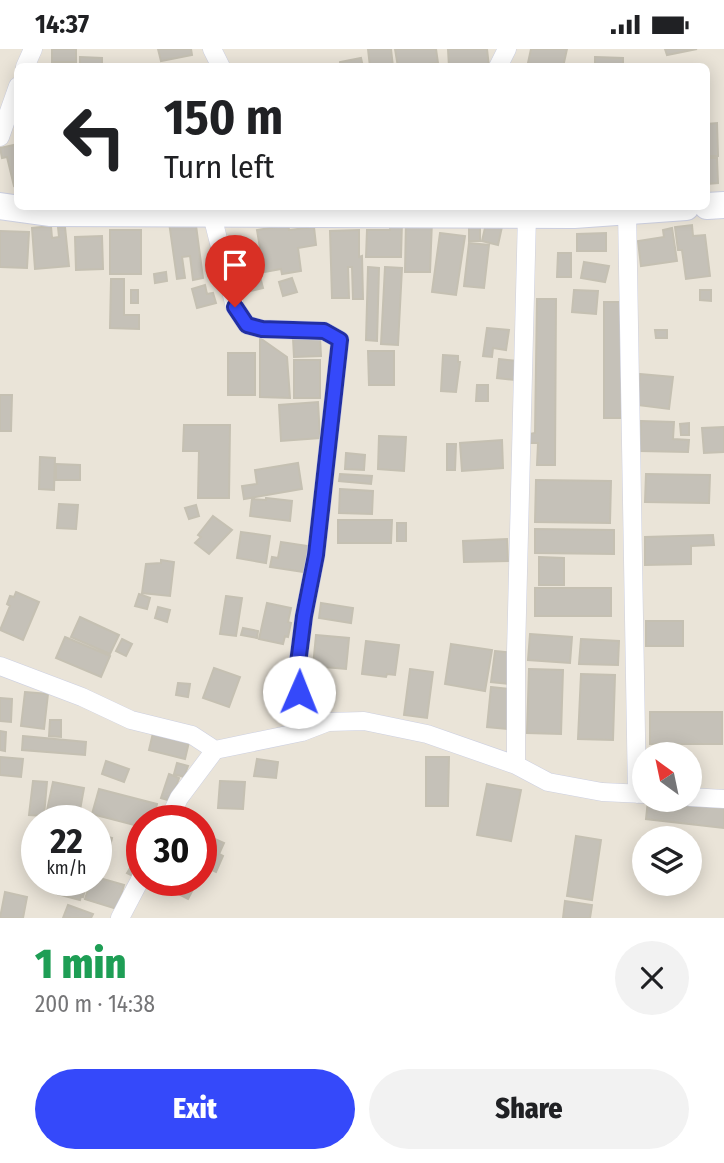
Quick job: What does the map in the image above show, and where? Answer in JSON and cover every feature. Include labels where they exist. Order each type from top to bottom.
[{"type":"main road","points":[[28,210],[49,213],[212,215],[242,210],[430,211],[527,215],[574,215],[618,210]]},
{"type":"street","points":[[0,137],[14,97]]},
{"type":"street","points":[[627,210],[640,742]]},
{"type":"street","points":[[212,215],[235,307],[247,325],[262,329],[324,331],[340,340],[318,543],[297,671],[302,732]]},
{"type":"street","points":[[516,765],[516,638],[527,215]]},
{"type":"street","points":[[0,666],[82,697],[131,720],[192,735],[215,750]]},
{"type":"street","points":[[176,805],[215,750],[302,732],[328,722],[364,721],[427,734],[516,765],[548,782],[602,792],[632,794]]},
{"type":"street","points":[[702,798],[724,800]]},
{"type":"street","points":[[120,918],[132,896]]},
{"type":"building","points":[[52,49],[76,49],[76,62],[52,62]]},
{"type":"building","points":[[158,49],[191,49],[192,55],[161,61]]},
{"type":"building","points":[[368,49],[391,49],[393,63],[370,63]]},
{"type":"building","points":[[395,49],[436,49],[438,63],[397,63]]},
{"type":"building","points":[[448,49],[487,49],[489,63],[449,63]]},
{"type":"building","points":[[531,49],[567,49],[564,63],[528,63]]},
{"type":"building","points":[[665,49],[697,49],[667,55]]},
{"type":"building","points":[[80,57],[102,58],[102,63],[80,63]]},
{"type":"building","points":[[595,57],[623,58],[623,63],[595,63]]},
{"type":"building","points":[[361,58],[362,63],[340,63]]},
{"type":"building","points":[[717,123],[718,156],[710,156],[710,124]]},
{"type":"building","points":[[14,145],[14,186],[7,157],[2,158],[0,148]]},
{"type":"building","points":[[710,158],[717,158],[718,183],[710,184]]},
{"type":"building","points":[[195,218],[203,278],[193,280],[190,256],[182,257],[185,278],[177,279],[169,222]]},
{"type":"building","points":[[487,219],[503,222],[498,245],[482,241]]},
{"type":"building","points":[[406,220],[432,221],[430,272],[405,272]]},
{"type":"building","points":[[390,222],[402,222],[401,257],[366,257],[367,230],[390,230]]},
{"type":"building","points":[[469,223],[480,223],[480,241],[469,241]]},
{"type":"building","points":[[288,225],[289,230],[314,227],[316,245],[298,248],[301,271],[282,274],[281,269],[264,272],[257,230]]},
{"type":"building","points":[[692,225],[693,236],[705,235],[710,276],[686,279],[675,227]]},
{"type":"building","points":[[51,226],[52,238],[59,237],[58,227],[65,227],[69,266],[35,269],[32,228]]},
{"type":"building","points":[[672,228],[677,261],[641,266],[638,241],[664,237],[663,230]]},
{"type":"building","points":[[110,230],[141,230],[141,274],[110,274]]},
{"type":"building","points":[[359,230],[363,299],[353,299],[352,267],[348,267],[349,298],[332,298],[330,231]]},
{"type":"building","points":[[0,231],[29,232],[27,268],[0,267]]},
{"type":"building","points":[[440,233],[465,236],[456,295],[432,292]]},
{"type":"building","points":[[606,233],[606,251],[577,251],[577,234]]},
{"type":"building","points":[[102,236],[103,269],[76,270],[75,237]]},
{"type":"building","points":[[251,241],[263,288],[242,293],[232,249],[241,254],[253,251]]},
{"type":"building","points":[[469,243],[489,245],[484,288],[464,286]]},
{"type":"building","points":[[558,253],[571,253],[571,277],[557,277]]},
{"type":"building","points":[[584,262],[609,266],[605,282],[581,278]]},
{"type":"building","points":[[368,267],[379,268],[377,341],[366,340]]},
{"type":"building","points":[[385,267],[402,268],[398,345],[381,344]]},
{"type":"building","points":[[166,272],[167,281],[155,283],[154,274]]},
{"type":"building","points":[[292,278],[297,292],[283,296],[279,282]]},
{"type":"building","points":[[111,279],[124,279],[124,315],[139,315],[139,329],[110,328]]},
{"type":"building","points":[[205,285],[207,294],[213,293],[216,303],[197,308],[192,289]]},
{"type":"building","points":[[131,290],[138,290],[138,303],[131,303]]},
{"type":"building","points":[[574,290],[598,291],[596,314],[572,312]]},
{"type":"building","points":[[700,290],[711,290],[711,301],[700,300]]},
{"type":"building","points":[[537,299],[556,299],[555,465],[537,465],[538,443],[529,443],[529,434],[535,433]]},
{"type":"building","points":[[604,302],[624,302],[624,418],[604,418]]},
{"type":"building","points":[[487,328],[509,330],[506,350],[493,348],[492,357],[483,356]]},
{"type":"building","points":[[655,330],[667,330],[667,338],[656,338]]},
{"type":"building","points":[[320,337],[321,356],[294,357],[293,338]]},
{"type":"building","points":[[260,338],[287,357],[290,398],[260,397]]},
{"type":"building","points":[[368,351],[394,351],[394,385],[369,385]]},
{"type":"building","points":[[228,353],[255,353],[255,395],[228,395]]},
{"type":"building","points":[[443,355],[458,356],[460,362],[456,392],[441,391]]},
{"type":"building","points":[[499,359],[517,361],[515,380],[497,378]]},
{"type":"building","points":[[294,360],[320,360],[320,398],[294,398]]},
{"type":"building","points":[[640,374],[673,377],[669,409],[637,405]]},
{"type":"building","points":[[477,385],[488,385],[488,401],[476,401]]},
{"type":"building","points":[[0,395],[12,395],[11,431],[0,431]]},
{"type":"building","points":[[318,402],[320,438],[281,441],[279,405]]},
{"type":"building","points":[[641,421],[674,422],[673,439],[689,440],[688,452],[640,451]]},
{"type":"building","points":[[689,423],[689,435],[681,435],[680,424]]},
{"type":"building","points":[[184,425],[230,425],[229,498],[198,498],[199,451],[183,451]]},
{"type":"building","points":[[724,427],[724,452],[704,453],[702,428]]},
{"type":"building","points":[[379,436],[406,437],[404,471],[378,469]]},
{"type":"building","points":[[502,440],[503,468],[462,471],[460,443]]},
{"type":"building","points":[[447,444],[456,444],[455,470],[447,470]]},
{"type":"building","points":[[346,453],[365,455],[364,470],[345,469]]},
{"type":"building","points":[[40,457],[55,458],[54,490],[39,489]]},
{"type":"building","points":[[298,463],[302,489],[244,499],[242,486],[257,484],[255,470]]},
{"type":"building","points":[[56,464],[80,465],[80,480],[56,480]]},
{"type":"building","points":[[340,474],[372,476],[371,484],[339,481]]},
{"type":"building","points":[[646,474],[710,475],[709,503],[645,502]]},
{"type":"building","points":[[536,480],[611,481],[610,523],[535,522]]},
{"type":"building","points":[[340,489],[373,491],[372,514],[339,513]]},
{"type":"building","points":[[252,499],[292,501],[290,521],[250,516]]},
{"type":"building","points":[[59,504],[78,505],[76,529],[57,528]]},
{"type":"building","points":[[196,505],[199,516],[189,519],[185,508]]},
{"type":"building","points":[[213,516],[232,530],[209,554],[195,543]]},
{"type":"building","points":[[338,520],[392,520],[391,543],[338,543]]},
{"type":"building","points":[[397,523],[406,523],[406,541],[397,541]]},
{"type":"building","points":[[535,529],[614,530],[614,554],[535,553]]},
{"type":"building","points":[[241,532],[270,536],[266,563],[237,558]]},
{"type":"building","points":[[713,535],[714,545],[691,546],[691,564],[645,565],[645,537]]},
{"type":"building","points":[[507,539],[508,561],[464,562],[463,541]]},
{"type":"building","points":[[281,542],[308,546],[304,572],[270,567],[272,557],[278,558]]},
{"type":"building","points":[[539,557],[564,558],[564,585],[539,585]]},
{"type":"building","points":[[161,560],[174,562],[170,596],[142,593],[146,564],[161,563]]},
{"type":"building","points":[[535,588],[611,588],[611,616],[535,616]]},
{"type":"building","points":[[16,592],[39,602],[23,640],[0,630],[10,606],[7,604],[10,596],[14,597]]},
{"type":"building","points":[[139,594],[150,598],[147,609],[135,606]]},
{"type":"building","points":[[226,596],[242,598],[236,636],[220,634]]},
{"type":"building","points":[[267,603],[291,608],[288,637],[285,636],[283,644],[259,639]]},
{"type":"building","points":[[321,603],[353,608],[351,623],[319,618]]},
{"type":"building","points":[[158,607],[170,610],[167,622],[155,618]]},
{"type":"building","points":[[80,617],[119,635],[110,654],[71,637]]},
{"type":"building","points":[[646,621],[683,621],[683,646],[646,646]]},
{"type":"building","points":[[243,628],[258,631],[257,638],[241,635]]},
{"type":"building","points":[[530,634],[572,637],[570,663],[528,660]]},
{"type":"building","points":[[316,635],[349,638],[346,669],[313,666]]},
{"type":"building","points":[[65,637],[110,656],[101,677],[56,658]]},
{"type":"building","points":[[122,639],[132,644],[126,656],[116,651]]},
{"type":"building","points":[[581,639],[619,641],[618,665],[579,664]]},
{"type":"building","points":[[366,641],[399,645],[395,675],[387,674],[386,677],[362,674]]},
{"type":"building","points":[[451,644],[492,650],[485,691],[445,684]]},
{"type":"building","points":[[495,651],[514,653],[509,684],[491,682]]},
{"type":"building","points":[[214,668],[240,677],[229,707],[203,698]]},
{"type":"building","points":[[410,669],[433,672],[427,718],[404,715]]},
{"type":"building","points":[[529,669],[563,670],[561,734],[527,733]]},
{"type":"building","points":[[581,674],[615,675],[613,740],[578,739]]},
{"type":"building","points":[[178,683],[190,684],[188,697],[176,695]]},
{"type":"building","points":[[491,687],[511,689],[507,729],[487,727]]},
{"type":"building","points":[[25,692],[48,694],[44,729],[21,726]]},
{"type":"building","points":[[0,698],[12,699],[11,722],[0,721]]},
{"type":"building","points":[[650,712],[722,712],[722,744],[650,742]]},
{"type":"building","points":[[50,720],[61,720],[61,737],[49,736]]},
{"type":"building","points":[[0,731],[6,732],[5,751],[0,750]]},
{"type":"building","points":[[153,733],[189,742],[185,759],[149,750]]},
{"type":"building","points":[[23,736],[86,742],[85,755],[22,750]]},
{"type":"building","points":[[0,757],[23,759],[21,777],[0,775]]},
{"type":"building","points":[[426,757],[449,757],[448,806],[426,806]]},
{"type":"building","points":[[257,759],[278,762],[276,778],[254,776]]},
{"type":"building","points":[[106,761],[129,769],[124,782],[102,774]]},
{"type":"building","points":[[177,763],[188,766],[184,777],[174,774]]},
{"type":"building","points":[[169,774],[179,778],[171,801],[161,798]]},
{"type":"building","points":[[33,781],[47,782],[45,805],[30,805]]},
{"type":"building","points":[[220,781],[245,782],[243,809],[218,808]]},
{"type":"building","points":[[53,782],[84,788],[81,805],[48,805]]},
{"type":"building","points":[[487,784],[521,790],[511,841],[477,835]]},
{"type":"building","points":[[99,789],[157,804],[126,805],[126,823],[112,819],[112,805],[95,805]]},
{"type":"building","points":[[702,804],[724,806],[724,828],[646,819],[647,812],[702,812]]},
{"type":"building","points":[[576,836],[601,840],[592,900],[567,896]]},
{"type":"building","points":[[217,840],[224,843],[219,854],[223,856],[217,870]]},
{"type":"building","points":[[112,882],[124,885],[117,909],[85,899],[86,896],[112,896]]},
{"type":"building","points":[[5,892],[27,897],[23,918],[0,918]]},
{"type":"building","points":[[65,896],[81,896],[80,900]]},
{"type":"building","points":[[565,901],[592,905],[590,918],[563,918]]},
{"type":"building","points":[[68,905],[93,914],[91,918],[63,918]]},
{"type":"route","points":[[235,307],[247,325],[300,332],[324,331],[340,340],[316,555],[297,671],[299,692]]}]
